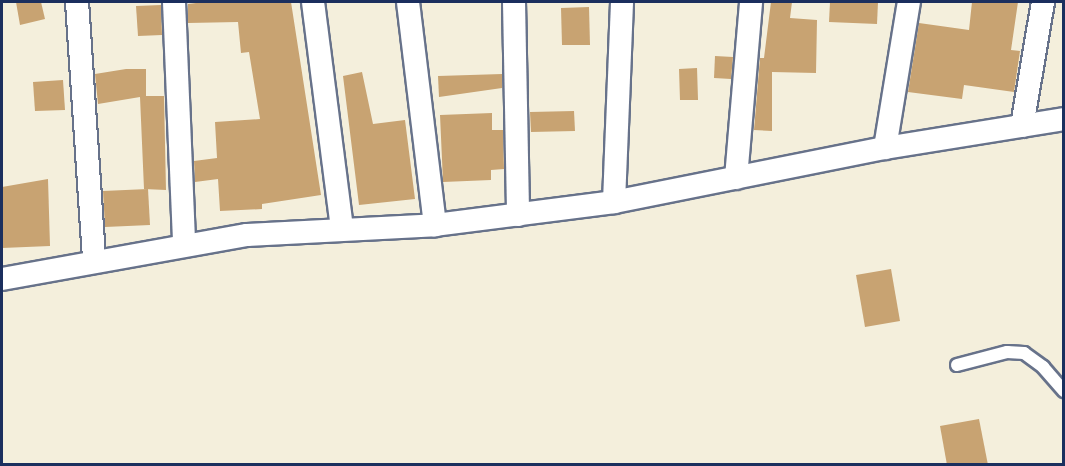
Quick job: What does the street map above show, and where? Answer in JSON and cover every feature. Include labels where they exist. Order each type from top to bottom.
[{"type":"street","points":[[77,2],[94,261]]},
{"type":"street","points":[[174,2],[184,244]]},
{"type":"street","points":[[313,2],[342,228]]},
{"type":"street","points":[[408,2],[435,225]]},
{"type":"street","points":[[514,2],[518,215]]},
{"type":"street","points":[[614,202],[622,2]]},
{"type":"street","points":[[736,178],[751,2]]},
{"type":"street","points":[[885,148],[909,2]]},
{"type":"street","points":[[1022,126],[1043,2]]},
{"type":"street","points":[[2,279],[184,244],[342,228],[435,225],[614,202],[885,148],[1064,119]]},
{"type":"lane","points":[[957,365],[1007,352],[1024,353],[1043,367],[1064,391]]},
{"type":"building","points":[[16,2],[41,2],[45,19],[20,25]]},
{"type":"building","points":[[291,2],[321,195],[262,204],[262,209],[220,211],[218,179],[195,182],[194,161],[217,158],[215,122],[260,119],[249,52],[241,53],[238,22],[188,23],[188,4]]},
{"type":"building","points":[[771,2],[792,2],[790,18],[817,20],[816,73],[772,72],[772,131],[754,130],[760,58],[764,58]]},
{"type":"building","points":[[830,2],[878,2],[877,24],[829,22]]},
{"type":"building","points":[[972,2],[1018,2],[1011,50],[1020,51],[1014,92],[964,85],[962,99],[908,92],[919,23],[969,30]]},
{"type":"building","points":[[161,5],[162,35],[138,36],[136,6]]},
{"type":"building","points":[[589,7],[590,45],[562,45],[561,8]]},
{"type":"building","points":[[715,56],[733,57],[731,79],[714,78]]},
{"type":"building","points":[[697,68],[698,100],[680,100],[679,69]]},
{"type":"building","points":[[126,69],[146,69],[146,96],[164,96],[166,190],[144,189],[140,97],[98,104],[95,74]]},
{"type":"building","points":[[362,72],[373,124],[405,120],[415,199],[359,205],[343,76]]},
{"type":"building","points":[[502,74],[502,88],[439,97],[438,76]]},
{"type":"building","points":[[63,80],[65,110],[35,111],[33,82]]},
{"type":"building","points":[[574,111],[575,131],[531,132],[530,112]]},
{"type":"building","points":[[492,113],[492,130],[503,130],[504,169],[491,170],[491,180],[443,182],[440,115]]},
{"type":"building","points":[[48,179],[50,246],[2,248],[2,187]]},
{"type":"building","points":[[148,189],[150,225],[105,227],[103,191]]},
{"type":"building","points":[[891,269],[900,321],[865,327],[856,275]]},
{"type":"building","points":[[979,419],[988,465],[947,465],[940,426]]}]
